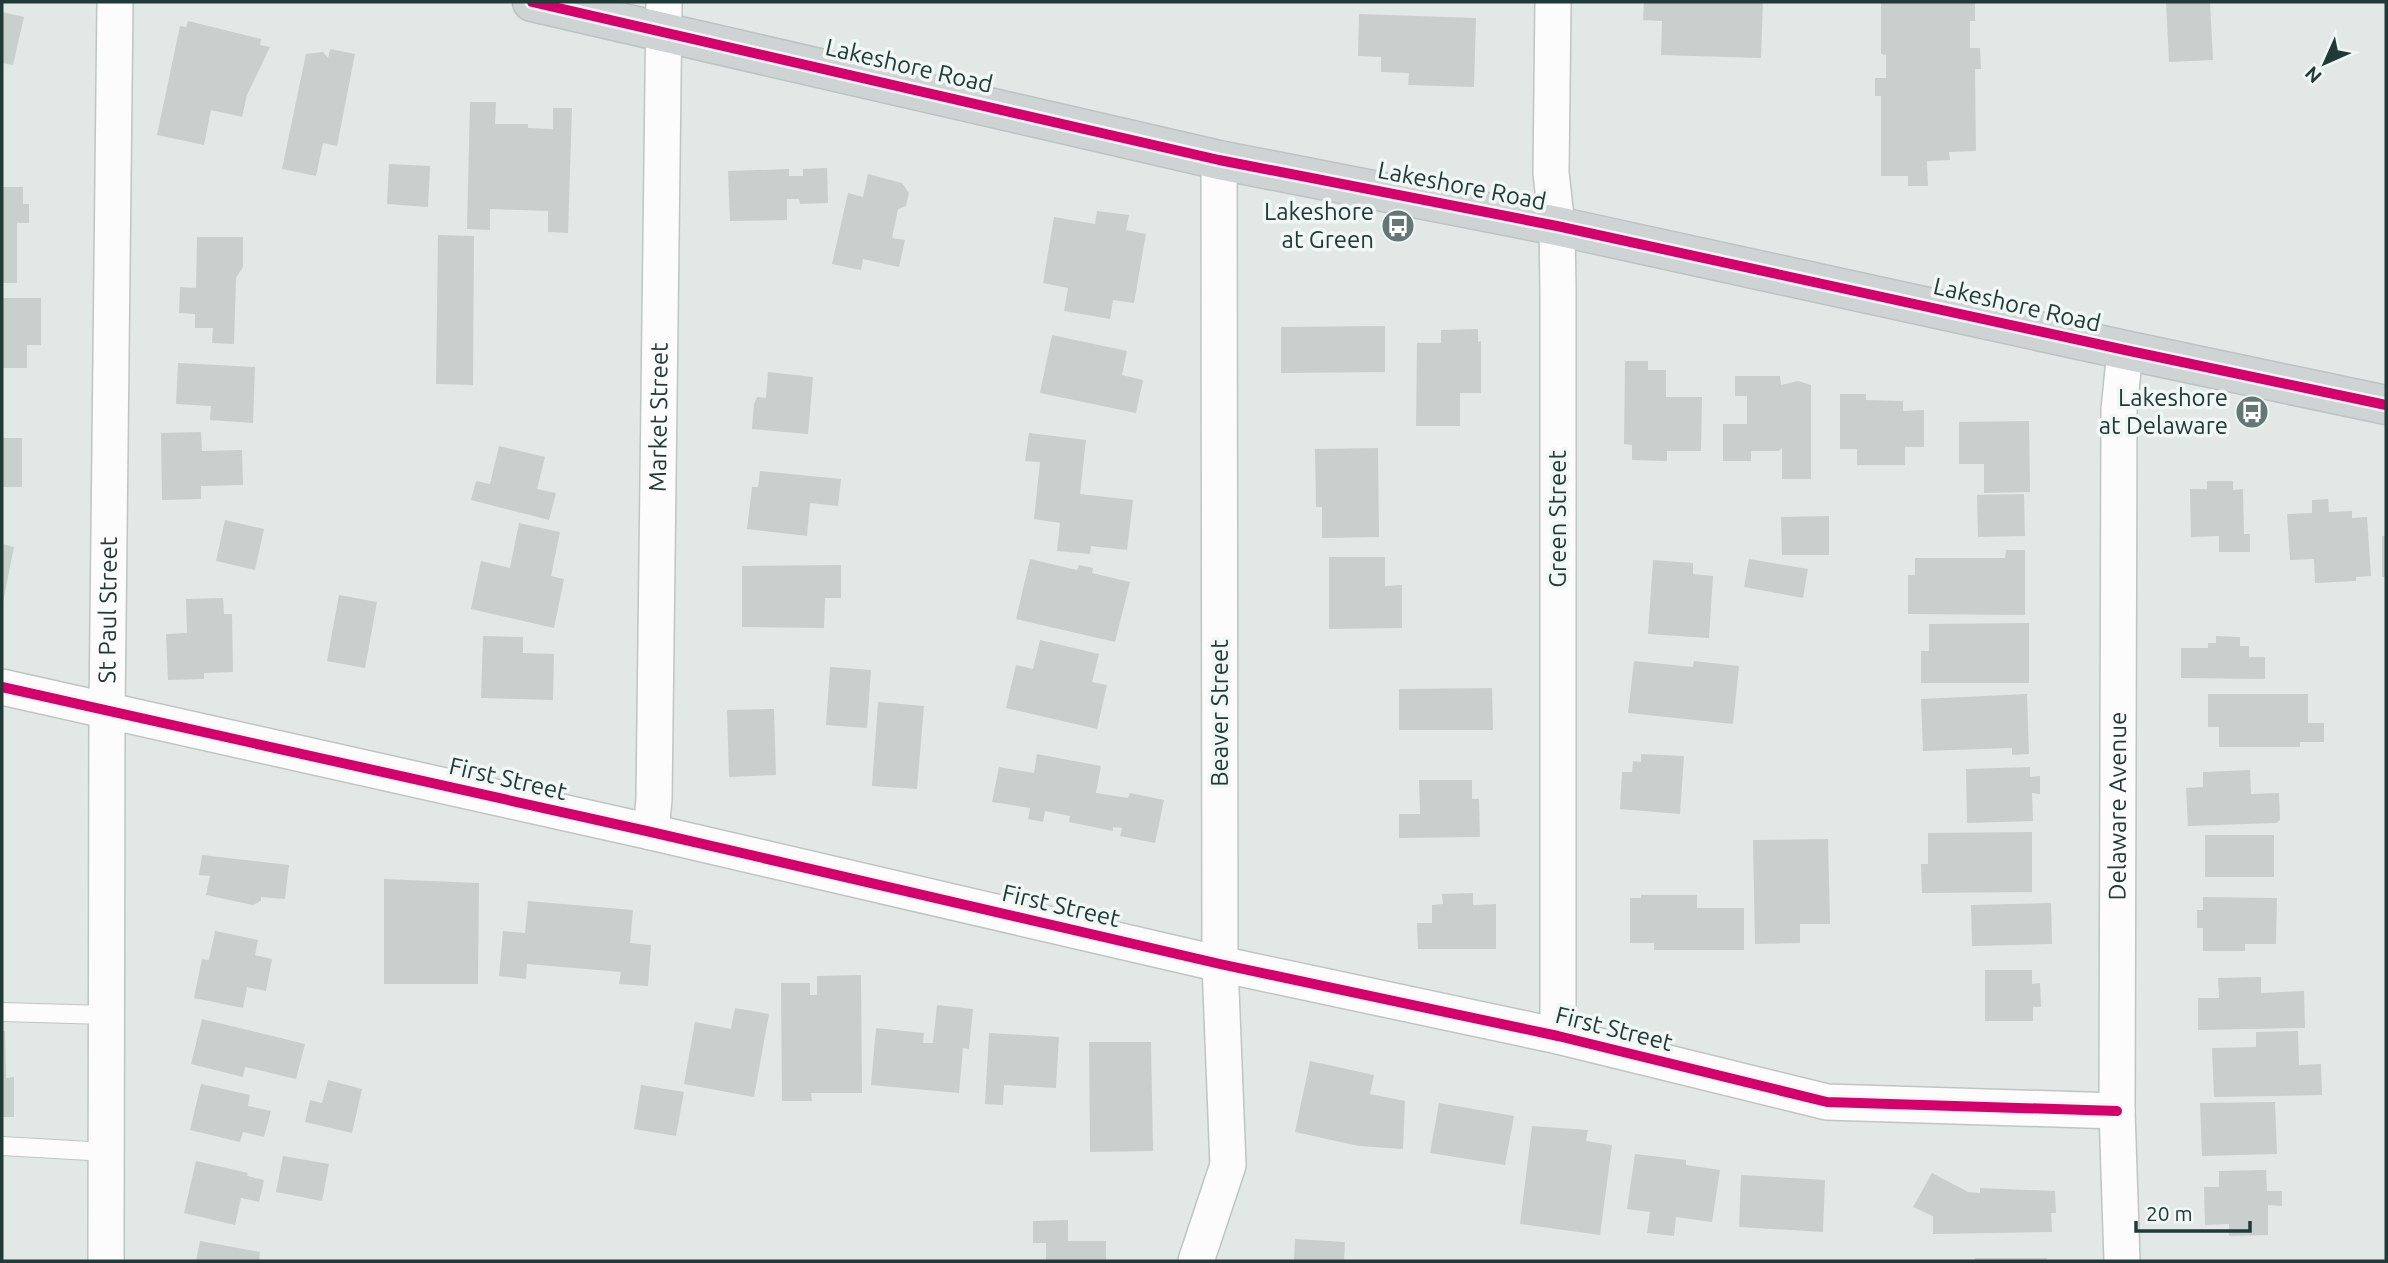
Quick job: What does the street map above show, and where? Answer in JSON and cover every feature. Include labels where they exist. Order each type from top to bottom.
[{"type":"main road","name":"Lakeshore Road","points":[[531,2],[663,17],[1219,160],[1557,226],[2386,405]]},
{"type":"street","name":"St Paul Street","points":[[106,1261],[107,711],[115,2]]},
{"type":"street","name":"Green Street","points":[[1553,2],[1552,173],[1557,226],[1558,1036]]},
{"type":"street","name":"Market Street","points":[[651,832],[654,799],[663,17]]},
{"type":"street","name":"Beaver Street","points":[[1196,1261],[1228,1165],[1220,964],[1219,160]]},
{"type":"street","name":"Delaware Avenue","points":[[2122,1261],[2117,1111],[2119,410],[2125,350]]},
{"type":"street","name":"First Street","points":[[2,687],[651,832],[1220,964],[1558,1036],[1827,1102],[2117,1111]]},
{"type":"lane","points":[[2,1012],[106,1015]]},
{"type":"lane","points":[[2,1146],[107,1152]]},
{"type":"building","points":[[1644,2],[1763,2],[1761,58],[1661,55],[1662,21],[1643,20]]},
{"type":"building","points":[[1881,2],[1975,2],[1975,21],[1970,21],[1970,48],[1980,48],[1981,69],[1975,69],[1976,151],[1949,152],[1950,160],[1927,161],[1928,186],[1908,186],[1908,176],[1881,176],[1881,96],[1875,96],[1875,78],[1886,78],[1886,55],[1881,54]]},
{"type":"building","points":[[2166,2],[2210,2],[2213,60],[2169,62]]},
{"type":"building","points":[[2,12],[24,17],[13,65],[2,63]]},
{"type":"building","points":[[1359,14],[1476,18],[1474,87],[1408,85],[1409,73],[1381,72],[1381,57],[1358,56]]},
{"type":"building","points":[[188,21],[261,39],[260,45],[270,47],[247,95],[242,117],[211,110],[204,145],[157,135],[180,26],[186,27]]},
{"type":"building","points":[[330,49],[355,54],[337,146],[323,143],[316,176],[282,169],[306,54],[323,52],[328,58]]},
{"type":"building","points":[[470,102],[496,102],[495,124],[528,124],[528,128],[553,129],[553,108],[572,108],[568,233],[548,232],[548,211],[490,209],[490,230],[467,229]]},
{"type":"building","points":[[389,164],[430,166],[428,207],[387,204]]},
{"type":"building","points":[[827,168],[828,203],[800,204],[799,199],[787,199],[787,220],[730,221],[728,171],[789,169],[789,176],[803,176],[803,169]]},
{"type":"building","points":[[868,174],[902,183],[909,193],[906,206],[898,209],[892,238],[905,240],[899,267],[863,259],[861,270],[832,264],[848,193],[863,197]]},
{"type":"building","points":[[2,187],[23,187],[23,204],[29,204],[29,223],[17,223],[17,283],[2,283]]},
{"type":"building","points":[[1097,211],[1129,215],[1126,230],[1146,234],[1134,303],[1113,300],[1110,319],[1064,311],[1068,288],[1043,283],[1054,217],[1095,224]]},
{"type":"building","points":[[438,235],[474,236],[473,385],[436,384]]},
{"type":"building","points":[[197,237],[243,237],[243,267],[236,278],[234,344],[212,343],[213,328],[195,328],[195,314],[179,313],[180,287],[196,288]]},
{"type":"building","points":[[2,298],[41,298],[41,345],[27,345],[27,368],[2,368]]},
{"type":"building","points":[[1385,326],[1385,372],[1281,373],[1281,327]]},
{"type":"building","points":[[1478,329],[1478,342],[1481,341],[1481,393],[1460,393],[1460,426],[1416,426],[1417,343],[1441,343],[1441,330]]},
{"type":"building","points":[[1052,335],[1127,351],[1122,375],[1143,380],[1136,413],[1040,393]]},
{"type":"building","points":[[1625,361],[1648,361],[1648,370],[1666,370],[1666,397],[1702,397],[1701,451],[1667,451],[1667,461],[1632,460],[1632,445],[1624,444]]},
{"type":"building","points":[[178,363],[255,367],[253,423],[210,420],[211,406],[176,404]]},
{"type":"building","points":[[768,372],[813,377],[808,434],[752,429],[757,397],[766,398]]},
{"type":"building","points":[[1735,376],[1780,376],[1781,385],[1798,381],[1811,385],[1811,479],[1782,479],[1782,448],[1779,451],[1751,451],[1751,461],[1723,461],[1723,424],[1747,424],[1747,396],[1735,396]]},
{"type":"building","points":[[1840,394],[1866,394],[1866,400],[1903,401],[1903,411],[1924,410],[1924,447],[1905,447],[1905,465],[1857,465],[1857,449],[1840,449]]},
{"type":"building","points":[[2029,421],[2030,492],[1984,493],[1984,464],[1959,464],[1959,422]]},
{"type":"building","points":[[201,432],[202,451],[242,450],[243,485],[201,486],[201,499],[162,500],[161,433]]},
{"type":"building","points":[[1029,433],[1086,440],[1080,494],[1133,500],[1127,550],[1091,546],[1090,554],[1057,551],[1060,523],[1034,519],[1040,462],[1025,461]]},
{"type":"building","points":[[2,438],[22,438],[22,487],[2,487]]},
{"type":"building","points":[[499,446],[545,457],[537,489],[556,493],[549,520],[471,500],[476,481],[490,484]]},
{"type":"building","points":[[1378,448],[1379,537],[1322,538],[1322,507],[1316,507],[1315,449]]},
{"type":"building","points":[[760,471],[841,479],[838,506],[810,503],[807,536],[747,529],[752,487],[758,487]]},
{"type":"building","points":[[2207,481],[2233,481],[2233,490],[2243,489],[2244,534],[2250,534],[2250,552],[2219,552],[2219,536],[2191,537],[2190,489],[2207,489]]},
{"type":"building","points":[[2024,494],[2025,536],[1978,537],[1977,495]]},
{"type":"building","points":[[2328,499],[2329,512],[2352,511],[2352,518],[2367,517],[2371,576],[2356,577],[2356,581],[2315,583],[2314,559],[2290,560],[2287,514],[2312,513],[2312,500]]},
{"type":"building","points":[[1829,516],[1829,555],[1782,555],[1781,517]]},
{"type":"building","points":[[225,520],[264,529],[255,570],[216,561]]},
{"type":"building","points":[[519,523],[560,532],[551,576],[564,579],[554,628],[471,609],[481,561],[510,568]]},
{"type":"building","points":[[2382,536],[2386,536],[2386,577],[2382,577]]},
{"type":"building","points":[[2,544],[14,547],[3,602],[2,601]]},
{"type":"building","points":[[2006,550],[2025,550],[2025,615],[1908,614],[1908,575],[1915,575],[1915,558],[2005,558]]},
{"type":"building","points":[[1329,557],[1385,557],[1385,586],[1402,585],[1402,628],[1329,629]]},
{"type":"building","points":[[1030,559],[1077,570],[1079,565],[1093,568],[1092,573],[1130,582],[1115,642],[1016,619]]},
{"type":"building","points":[[1749,559],[1808,569],[1803,598],[1744,587]]},
{"type":"building","points":[[1653,560],[1693,563],[1693,574],[1713,576],[1709,638],[1648,634]]},
{"type":"building","points":[[841,565],[841,598],[825,598],[824,628],[742,627],[742,566]]},
{"type":"building","points":[[339,595],[377,602],[365,668],[327,661]]},
{"type":"building","points":[[223,598],[224,614],[232,614],[233,672],[204,673],[204,679],[168,680],[166,634],[187,633],[186,599]]},
{"type":"building","points":[[2029,623],[2029,683],[1921,683],[1921,651],[1929,651],[1929,624]]},
{"type":"building","points":[[483,636],[523,637],[523,653],[554,654],[553,700],[481,698]]},
{"type":"building","points":[[2216,636],[2240,637],[2240,646],[2249,646],[2249,657],[2265,657],[2265,679],[2181,678],[2181,648],[2208,648],[2208,643],[2216,643]]},
{"type":"building","points":[[1040,640],[1099,654],[1092,682],[1107,685],[1097,729],[1006,708],[1016,665],[1033,669]]},
{"type":"building","points":[[1634,661],[1693,667],[1694,661],[1739,666],[1733,724],[1628,713]]},
{"type":"building","points":[[830,667],[871,670],[867,728],[826,725]]},
{"type":"building","points":[[1492,688],[1493,730],[1399,730],[1399,689]]},
{"type":"building","points":[[2027,694],[2029,754],[2012,755],[2012,748],[1923,751],[1921,699]]},
{"type":"building","points":[[2208,694],[2308,694],[2308,723],[2324,723],[2324,742],[2300,742],[2300,747],[2219,747],[2219,727],[2208,727]]},
{"type":"building","points":[[878,702],[924,706],[917,789],[872,786]]},
{"type":"building","points":[[774,709],[776,775],[729,777],[727,710]]},
{"type":"building","points":[[1037,754],[1101,766],[1096,793],[1128,798],[1130,793],[1164,800],[1155,843],[1120,836],[1122,828],[1113,827],[1113,831],[1069,822],[1070,816],[1045,811],[1043,822],[1028,819],[1030,808],[992,802],[999,767],[1034,773]]},
{"type":"building","points":[[1641,754],[1684,756],[1680,814],[1620,809],[1622,772],[1632,772],[1633,761],[1641,762]]},
{"type":"building","points":[[2030,767],[2030,777],[2040,776],[2040,794],[2032,793],[2033,821],[1967,823],[1966,769]]},
{"type":"building","points":[[2250,770],[2251,794],[2279,793],[2280,820],[2276,823],[2188,826],[2186,788],[2203,787],[2203,772]]},
{"type":"building","points":[[1419,780],[1472,780],[1472,799],[1479,799],[1480,837],[1399,838],[1399,814],[1420,814]]},
{"type":"building","points":[[2032,832],[2032,892],[1922,893],[1921,864],[1928,864],[1928,833]]},
{"type":"building","points":[[2205,835],[2274,835],[2274,877],[2205,877]]},
{"type":"building","points":[[1828,839],[1830,924],[1800,924],[1800,943],[1755,944],[1753,840]]},
{"type":"building","points":[[202,855],[289,865],[285,899],[261,897],[261,901],[253,905],[206,895],[210,876],[199,875]]},
{"type":"building","points":[[384,879],[479,883],[478,984],[384,984]]},
{"type":"building","points":[[1473,893],[1473,905],[1496,904],[1496,949],[1418,949],[1417,923],[1432,923],[1432,905],[1443,904],[1442,894]]},
{"type":"building","points":[[1641,895],[1697,895],[1697,908],[1744,908],[1744,950],[1654,950],[1654,943],[1630,943],[1630,898],[1641,898]]},
{"type":"building","points":[[2203,897],[2277,898],[2276,944],[2245,944],[2245,951],[2203,951],[2203,928],[2197,928],[2197,910],[2203,910]]},
{"type":"building","points":[[528,901],[633,910],[630,943],[651,945],[648,986],[619,984],[621,972],[527,964],[526,979],[499,976],[503,931],[525,933]]},
{"type":"building","points":[[2051,903],[2052,944],[1972,946],[1971,905]]},
{"type":"building","points":[[215,931],[258,940],[255,955],[272,959],[266,991],[247,987],[243,1008],[194,998],[202,959],[209,960]]},
{"type":"building","points":[[1985,970],[2032,970],[2032,984],[2040,983],[2041,1007],[2033,1007],[2033,1021],[1985,1021]]},
{"type":"building","points":[[861,975],[862,1093],[811,1093],[812,1101],[782,1101],[781,983],[810,983],[810,995],[817,995],[817,976]]},
{"type":"building","points":[[2261,977],[2261,993],[2304,991],[2305,1028],[2198,1030],[2198,998],[2219,998],[2218,978]]},
{"type":"building","points":[[937,1005],[973,1009],[969,1049],[963,1048],[959,1093],[871,1085],[876,1028],[924,1033],[923,1043],[933,1043]]},
{"type":"building","points":[[735,1008],[769,1014],[754,1097],[684,1084],[695,1022],[731,1029]]},
{"type":"building","points":[[202,1019],[305,1044],[296,1079],[245,1067],[243,1077],[191,1064]]},
{"type":"building","points":[[2,1031],[5,1031],[6,1078],[14,1077],[14,1117],[2,1117]]},
{"type":"building","points":[[2298,1031],[2299,1065],[2321,1064],[2322,1095],[2214,1097],[2212,1048],[2256,1047],[2256,1032]]},
{"type":"building","points":[[989,1033],[1059,1037],[1056,1088],[1004,1085],[1003,1105],[985,1104]]},
{"type":"building","points":[[1089,1042],[1151,1042],[1153,1151],[1090,1152]]},
{"type":"building","points":[[1310,1061],[1374,1075],[1370,1094],[1405,1101],[1403,1149],[1359,1146],[1295,1132]]},
{"type":"building","points":[[328,1080],[362,1089],[352,1133],[305,1122],[310,1100],[322,1103]]},
{"type":"building","points":[[201,1084],[250,1095],[248,1106],[271,1111],[264,1137],[243,1132],[240,1142],[190,1130]]},
{"type":"building","points":[[641,1085],[684,1092],[676,1136],[634,1129]]},
{"type":"building","points":[[2275,1102],[2277,1154],[2202,1156],[2200,1103]]},
{"type":"building","points":[[1439,1103],[1514,1116],[1505,1165],[1430,1153]]},
{"type":"building","points":[[1532,1126],[1588,1130],[1586,1141],[1612,1145],[1600,1235],[1520,1224]]},
{"type":"building","points":[[1635,1154],[1686,1160],[1686,1165],[1720,1170],[1712,1222],[1676,1217],[1674,1236],[1647,1233],[1650,1212],[1627,1209]]},
{"type":"building","points":[[283,1156],[329,1164],[322,1201],[276,1192]]},
{"type":"building","points":[[196,1161],[248,1173],[247,1176],[264,1180],[259,1202],[241,1198],[235,1225],[184,1213]]},
{"type":"building","points":[[2266,1170],[2267,1191],[2282,1191],[2282,1206],[2268,1205],[2268,1235],[2229,1236],[2229,1224],[2205,1225],[2204,1187],[2219,1187],[2219,1171]]},
{"type":"building","points":[[1932,1173],[1968,1192],[1980,1193],[1980,1188],[2055,1191],[2056,1213],[2051,1213],[2052,1232],[1933,1234],[1933,1216],[1913,1207]]},
{"type":"building","points":[[1741,1175],[1825,1180],[1823,1232],[1739,1227]]},
{"type":"building","points":[[1068,1220],[1068,1241],[1106,1241],[1106,1261],[1046,1261],[1046,1243],[1033,1243],[1033,1221]]},
{"type":"building","points":[[1295,1239],[1345,1242],[1344,1261],[1294,1261]]},
{"type":"building","points":[[200,1241],[260,1252],[259,1261],[196,1261]]},
{"type":"building","points":[[1975,1258],[2047,1258],[2047,1261],[1975,1261]]},
{"type":"cycle path","points":[[532,2],[1219,160],[1557,226],[2386,405]]},
{"type":"cycle path","points":[[2,687],[651,832],[1220,964],[1558,1036],[1827,1102],[2117,1111]]},
{"type":"place","name":"Lakeshore at Green","points":[[1398,226]]},
{"type":"place","name":"Lakeshore at Delaware","points":[[2252,412]]}]
